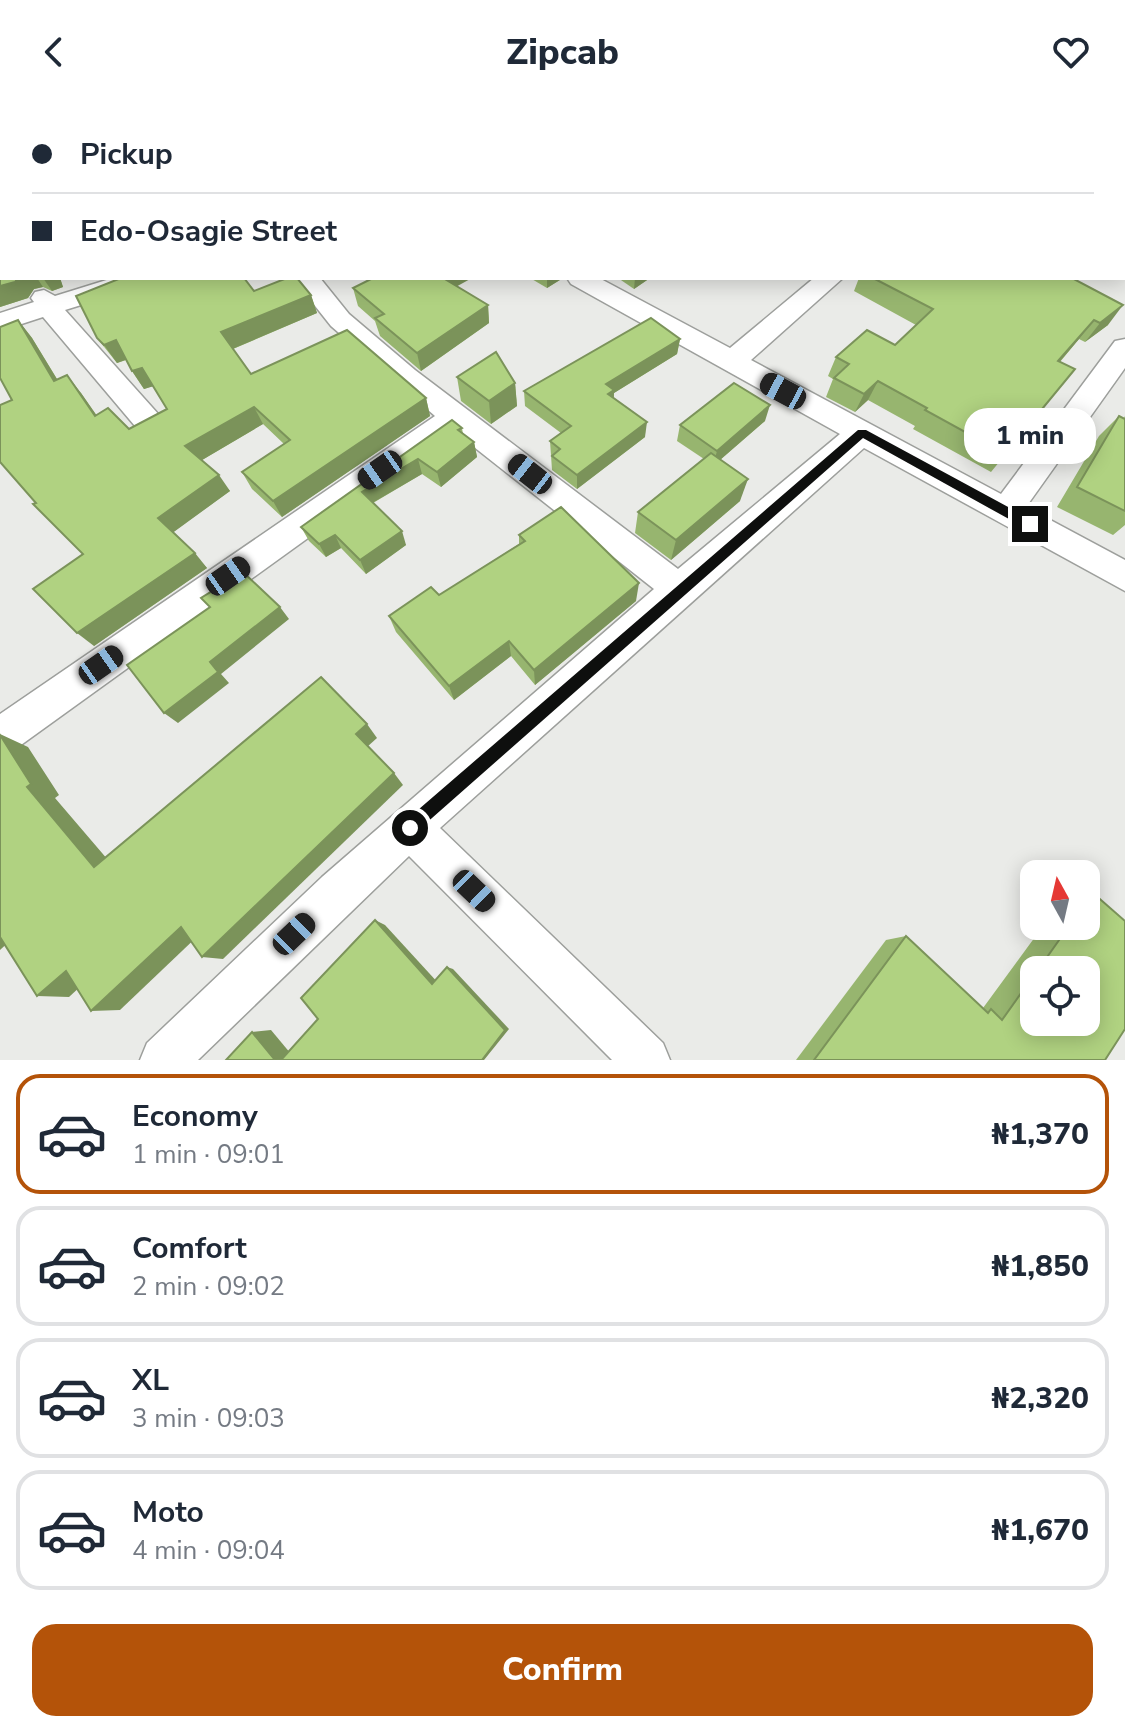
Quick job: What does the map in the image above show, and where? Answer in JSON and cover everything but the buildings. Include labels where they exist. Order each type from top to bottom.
[{"type":"street","points":[[0,322],[46,302],[132,280]]},
{"type":"street","points":[[308,280],[340,320],[456,416],[679,589]]},
{"type":"street","points":[[584,280],[1125,577]]},
{"type":"street","points":[[730,363],[828,280]]},
{"type":"street","points":[[46,302],[150,424]]},
{"type":"street","points":[[1006,511],[1125,348]]},
{"type":"street","points":[[0,737],[456,416]]},
{"type":"street","points":[[164,1060],[410,828],[679,589],[862,433]]},
{"type":"street","points":[[410,828],[646,1060]]},
{"type":"route","points":[[410,828],[679,589],[862,433],[1030,524]]}]
